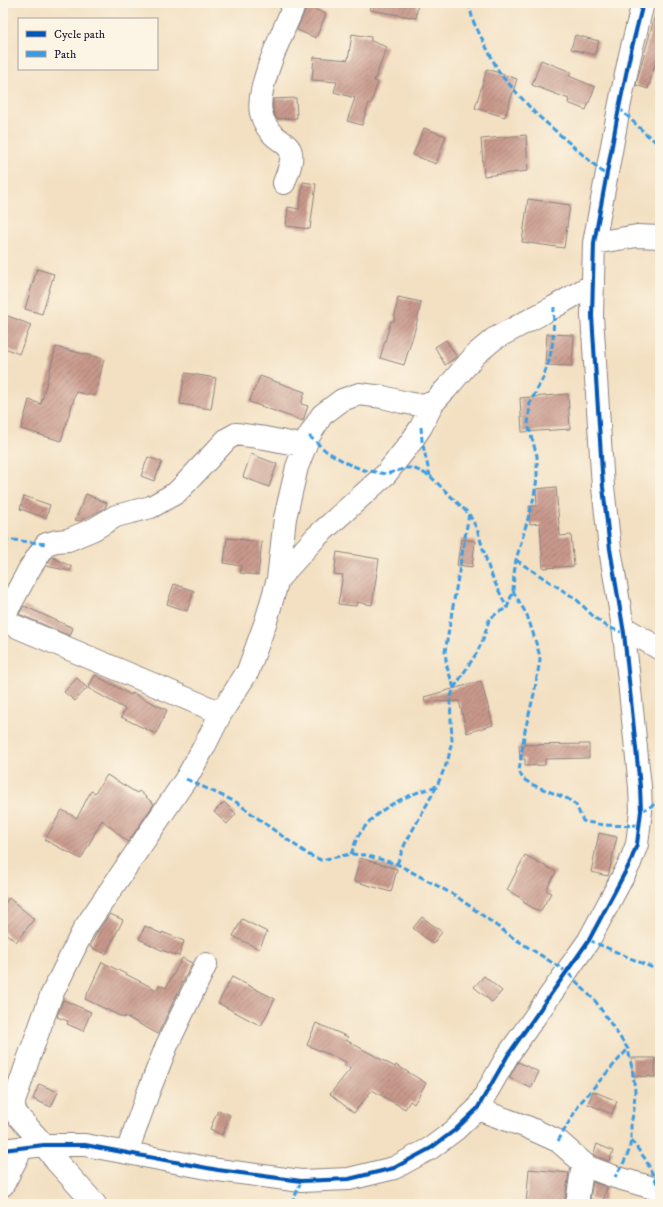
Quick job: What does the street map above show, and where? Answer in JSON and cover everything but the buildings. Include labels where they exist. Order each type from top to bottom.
[{"type":"street","points":[[284,183],[291,154],[289,148],[276,137],[264,123],[260,111],[261,93],[267,71],[295,3]]},
{"type":"street","points":[[3,1185],[13,1149],[44,1145],[85,1145],[218,1170],[301,1181],[349,1179],[394,1168],[431,1148],[455,1130],[477,1109],[508,1055],[529,1023],[558,986],[589,940],[630,863],[637,844],[641,811],[640,787],[623,627],[610,549],[603,487],[594,354],[592,285],[594,243],[630,55],[644,3]]},
{"type":"street","points":[[594,243],[637,236],[660,237]]},
{"type":"street","points":[[278,579],[316,537],[386,474],[418,432],[433,403],[476,354],[494,339],[592,285]]},
{"type":"street","points":[[95,1204],[16,1115],[8,1103],[28,1060],[51,996],[84,929],[186,779],[221,713],[248,671],[266,622],[278,579],[285,518],[297,467],[309,436],[322,415],[342,400],[359,394],[419,405],[433,403]]},
{"type":"street","points":[[221,713],[3,619],[30,568],[46,544],[68,540],[94,529],[116,516],[151,507],[176,493],[227,439],[236,434],[305,446]]},
{"type":"street","points":[[623,627],[660,649]]},
{"type":"street","points":[[626,657],[660,660]]},
{"type":"street","points":[[128,1152],[148,1093],[168,1045],[206,964]]},
{"type":"street","points":[[477,1109],[527,1127],[558,1141],[588,1167],[615,1177],[660,1190]]},
{"type":"street","points":[[577,1204],[583,1163]]},
{"type":"marked path","points":[[469,3],[473,21],[500,74],[535,113],[606,175]]},
{"type":"marked path","points":[[619,108],[646,134],[660,145]]},
{"type":"marked path","points":[[397,864],[405,844],[437,786],[448,760],[452,740],[450,699],[454,688],[476,654],[483,640],[489,620],[497,613],[507,608],[513,591],[516,560],[533,501],[537,479],[537,456],[528,425],[530,403],[543,378],[549,361],[553,341],[554,307]]},
{"type":"marked path","points":[[421,427],[422,441],[430,476]]},
{"type":"marked path","points":[[309,436],[326,451],[348,464],[364,470],[386,474],[407,468],[413,468],[430,476],[469,514],[477,529],[490,572],[507,608]]},
{"type":"marked path","points":[[454,688],[447,667],[445,652],[469,514]]},
{"type":"marked path","points":[[3,540],[46,544]]},
{"type":"marked path","points":[[516,560],[576,599],[595,618],[608,627],[624,633]]},
{"type":"marked path","points":[[513,591],[527,615],[540,660],[534,694],[525,730],[519,771],[523,779],[533,785],[568,799],[576,805],[583,821],[597,824],[625,826],[639,825]]},
{"type":"marked path","points":[[186,779],[236,802],[309,855],[321,860],[351,854],[365,855],[397,864],[456,896],[512,937],[567,972],[596,1002],[628,1049],[635,1091],[631,1124],[631,1140],[629,1151],[615,1177]]},
{"type":"marked path","points":[[351,854],[359,834],[376,815],[385,808],[415,793],[437,786]]},
{"type":"marked path","points":[[641,811],[660,802]]},
{"type":"marked path","points":[[589,940],[660,971]]},
{"type":"marked path","points":[[558,1141],[580,1103],[628,1049]]},
{"type":"marked path","points":[[631,1140],[646,1160],[660,1190]]},
{"type":"marked path","points":[[292,1204],[301,1181]]},
{"type":"cycle path","points":[[3,1150],[44,1145],[85,1145],[218,1170],[301,1181],[349,1179],[394,1168],[431,1148],[455,1130],[477,1109],[508,1055],[589,940],[630,863],[637,844],[641,811],[640,787],[624,633],[610,549],[603,487],[592,316],[594,243],[619,108],[643,3]]}]
